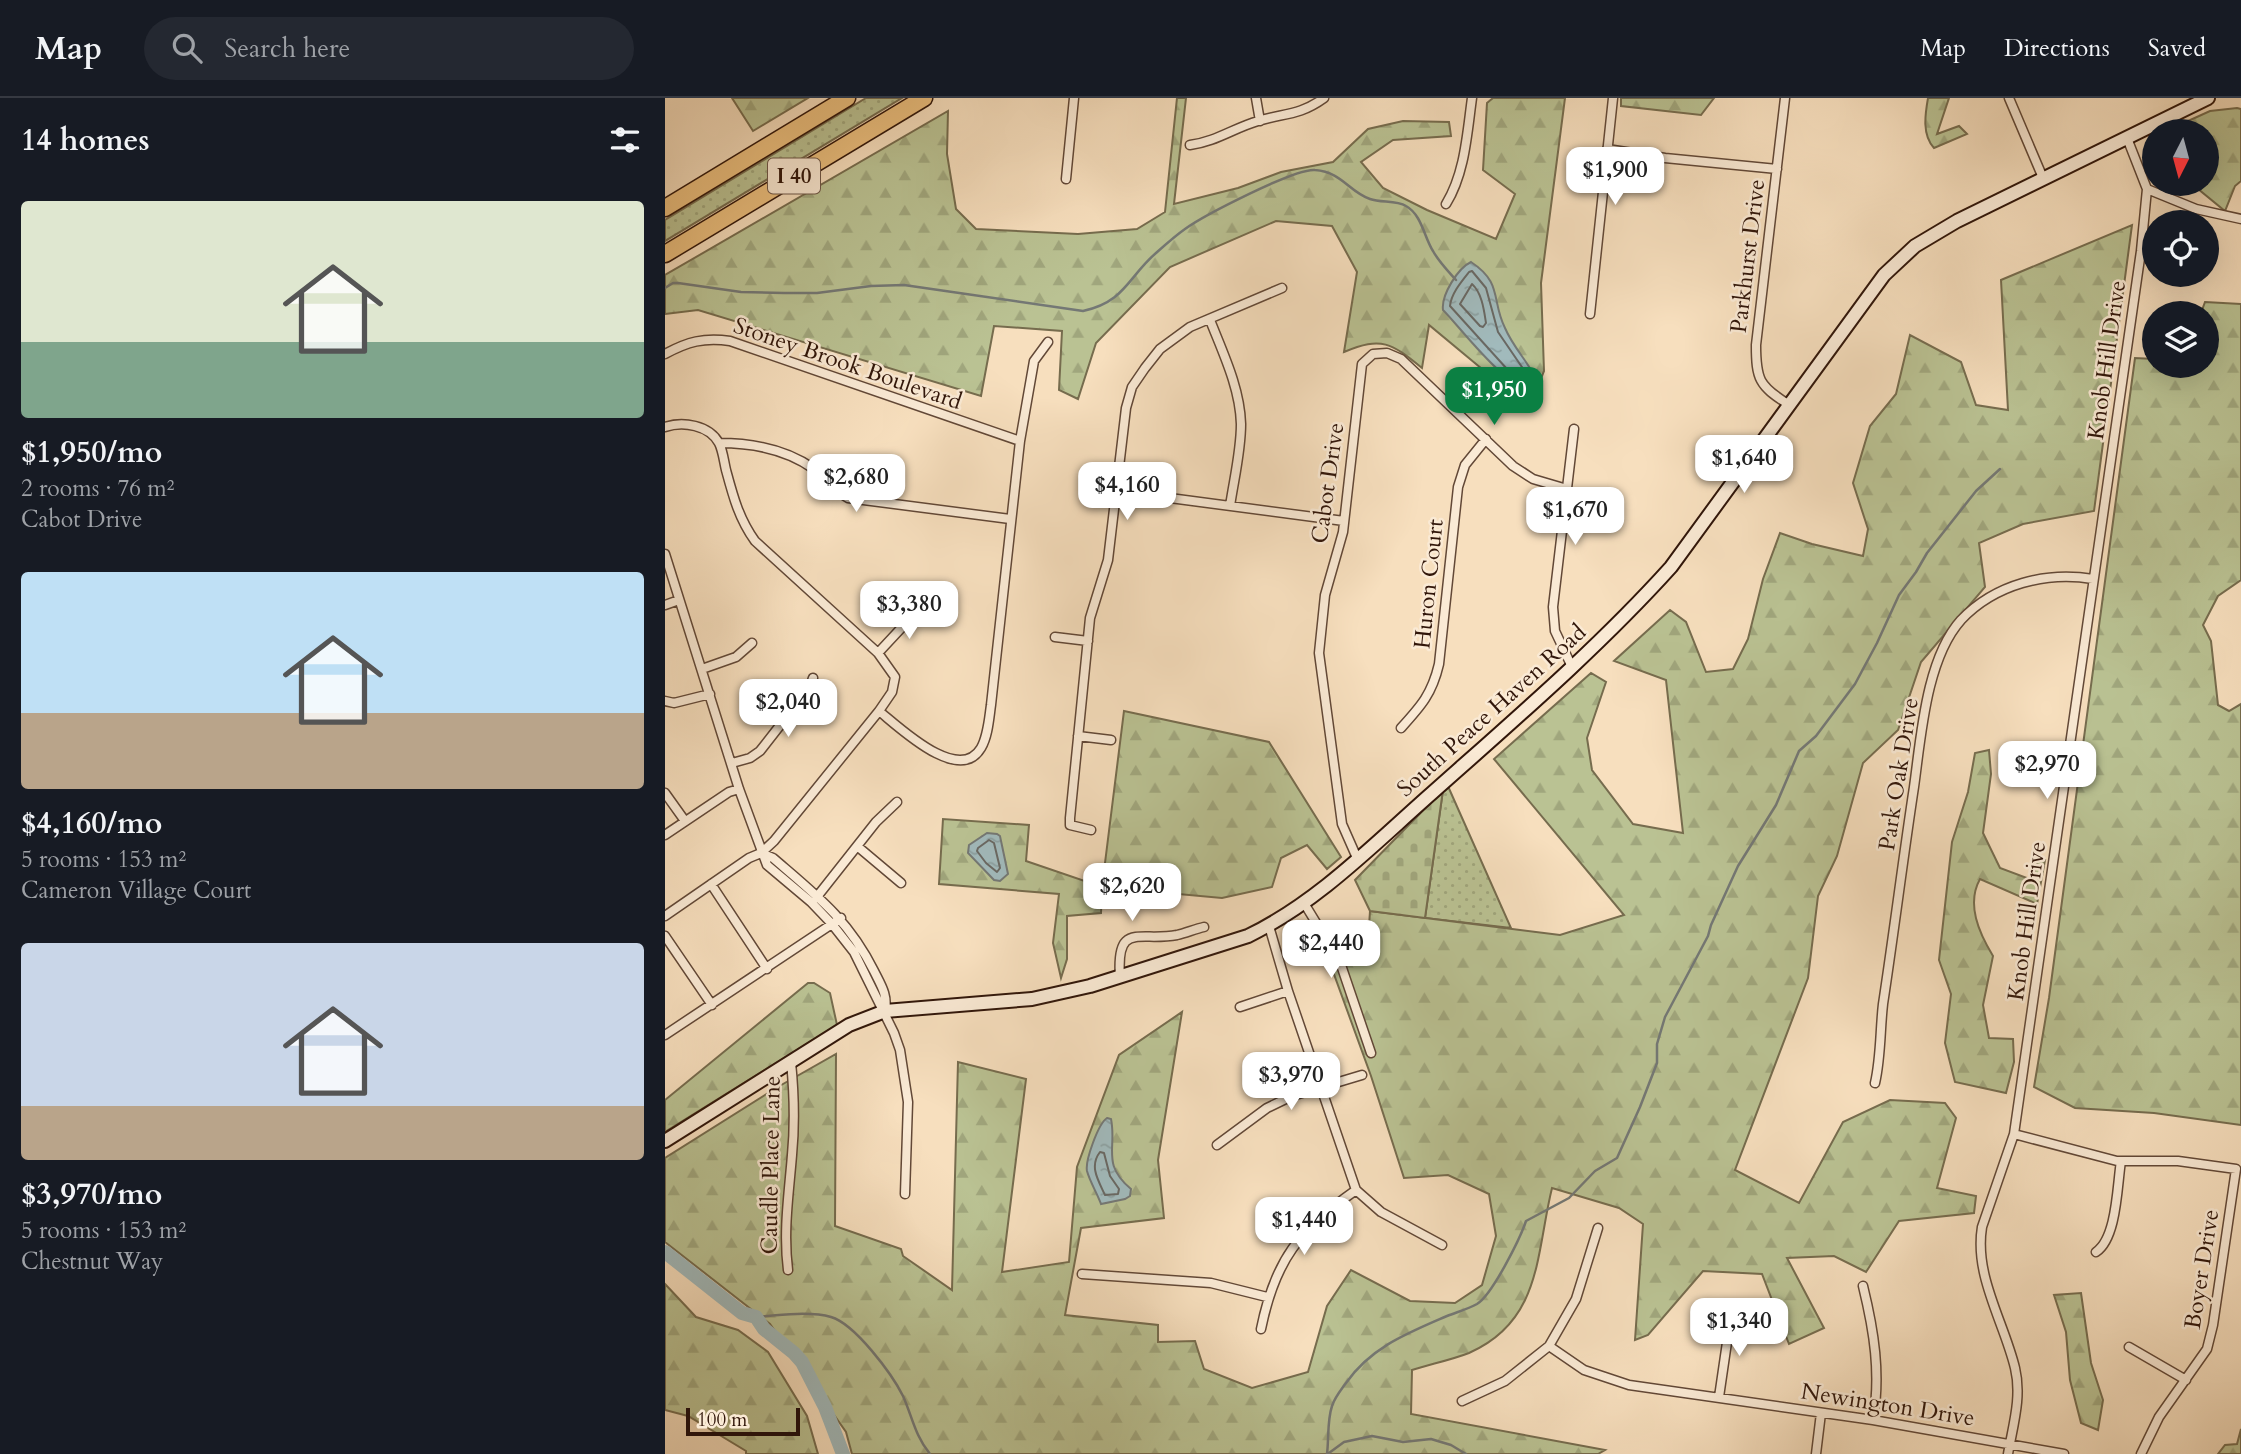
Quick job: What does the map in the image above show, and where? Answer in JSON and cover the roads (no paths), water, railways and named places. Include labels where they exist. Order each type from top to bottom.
[{"type":"highway","name":"I 40","points":[[665,208],[847,98]]},
{"type":"highway","name":"I 40","points":[[665,254],[923,98]]},
{"type":"main road","name":"South Peace Haven Road","points":[[665,1141],[849,1025],[885,1011],[1032,999],[1120,977],[1226,944],[1269,926],[1304,903],[1632,610],[1671,567],[1884,275],[1915,246],[1957,221],[2209,98]]},
{"type":"street","points":[[1066,179],[1075,98]]},
{"type":"street","points":[[1257,98],[1260,121]]},
{"type":"street","points":[[1190,145],[1207,143],[1260,121],[1310,108],[1324,98]]},
{"type":"street","points":[[1446,204],[1454,191],[1461,169],[1472,98]]},
{"type":"street","points":[[1590,314],[1613,98]]},
{"type":"street","name":"Parkhurst Drive","points":[[1785,98],[1756,345],[1756,372],[1764,387],[1788,404]]},
{"type":"street","points":[[2009,98],[2043,178]]},
{"type":"street","name":"Knob Hill Drive","points":[[2127,138],[2142,176]]},
{"type":"street","points":[[1607,149],[1665,158],[1777,169]]},
{"type":"street","name":"Knob Hill Drive","points":[[2008,1454],[2018,1388],[2015,1369],[1985,1275],[1980,1243],[1982,1227],[2014,1135],[2141,251],[2146,196]]},
{"type":"street","points":[[2164,196],[2196,209],[2241,219]]},
{"type":"street","points":[[1091,830],[1070,825],[1078,736],[1087,641],[1095,598],[1108,560],[1122,426],[1132,387],[1160,349],[1190,327],[1282,288]]},
{"type":"street","points":[[1210,320],[1230,372],[1241,421],[1230,506]]},
{"type":"street","name":"Stoney Brook Boulevard","points":[[665,354],[699,339],[730,341],[1020,441]]},
{"type":"street","points":[[879,711],[925,747],[946,759],[963,760],[977,754],[987,730],[1020,441],[1034,361],[1048,342]]},
{"type":"street","name":"Cabot Drive","points":[[1357,858],[1338,808],[1319,653],[1325,594],[1343,532],[1362,364],[1373,354],[1387,353],[1401,359],[1523,473],[1545,484],[1567,489]]},
{"type":"street","points":[[665,427],[674,424],[691,425],[708,432],[719,443],[740,519],[754,541],[878,653],[895,677],[892,692],[879,711],[774,841],[761,853],[749,858],[665,916]]},
{"type":"street","points":[[1571,667],[1555,631],[1553,607],[1574,429]]},
{"type":"street","name":"Huron Court","points":[[1401,728],[1427,699],[1435,683],[1458,487],[1465,465],[1486,439]]},
{"type":"street","points":[[719,443],[755,445],[791,456],[817,471],[831,486],[848,498],[1010,519]]},
{"type":"street","points":[[1117,491],[1344,521]]},
{"type":"street","points":[[665,554],[761,853],[767,865],[841,918],[854,935],[882,985],[888,999],[885,1011]]},
{"type":"street","name":"Park Oak Drive","points":[[1875,1083],[1922,728],[1935,671],[1945,645],[1960,621],[1995,594],[2032,580],[2054,576],[2073,575],[2093,579]]},
{"type":"street","points":[[665,605],[680,600]]},
{"type":"street","points":[[878,653],[919,609]]},
{"type":"street","points":[[1055,638],[1087,641]]},
{"type":"street","points":[[702,669],[736,657],[752,643]]},
{"type":"street","points":[[732,764],[750,758],[759,751],[810,687],[813,678]]},
{"type":"street","points":[[665,701],[674,704],[710,694]]},
{"type":"street","points":[[1078,736],[1111,740]]},
{"type":"street","points":[[665,835],[729,792],[739,789]]},
{"type":"street","points":[[665,793],[684,821]]},
{"type":"street","points":[[814,899],[876,822],[897,802]]},
{"type":"street","points":[[857,846],[901,883]]},
{"type":"street","points":[[711,884],[767,968]]},
{"type":"street","points":[[814,899],[854,952],[885,1011],[900,1050],[908,1102],[905,1194]]},
{"type":"street","points":[[1304,903],[1340,962],[1371,1053]]},
{"type":"street","points":[[665,1035],[841,918]]},
{"type":"street","points":[[1269,926],[1356,1190],[1381,1212],[1443,1245]]},
{"type":"street","points":[[1120,977],[1119,954],[1122,945],[1129,939],[1139,936],[1176,935],[1204,927]]},
{"type":"street","points":[[665,936],[712,1005]]},
{"type":"street","points":[[1241,1007],[1289,991]]},
{"type":"street","name":"Caudle Place Lane","points":[[787,1269],[786,1213],[793,1152],[794,1090],[791,1062]]},
{"type":"street","points":[[1217,1145],[1267,1108],[1321,1087],[1362,1075]]},
{"type":"street","name":"Boyer Drive","points":[[2014,1135],[2073,1152],[2121,1161],[2178,1161],[2236,1170],[2207,1349],[2159,1417],[2141,1454]]},
{"type":"street","points":[[2096,1252],[2104,1246],[2111,1227],[2121,1161]]},
{"type":"street","points":[[1261,1329],[1268,1297],[1285,1260],[1304,1232],[1325,1212],[1356,1190]]},
{"type":"street","points":[[2229,1214],[2241,1216]]},
{"type":"street","points":[[1462,1401],[1505,1381],[1549,1346],[1576,1299],[1598,1228]]},
{"type":"street","points":[[1082,1274],[1211,1283],[1268,1297]]},
{"type":"street","points":[[1863,1286],[1873,1326],[1877,1366],[1877,1401],[1873,1420]]},
{"type":"street","points":[[1719,1397],[1731,1315]]},
{"type":"street","name":"Newington Drive","points":[[1549,1346],[1584,1370],[1629,1385],[1873,1420],[2064,1454]]},
{"type":"street","points":[[2129,1347],[2186,1380]]},
{"type":"street","points":[[1816,1454],[1821,1413]]},
{"type":"water","points":[[1471,262],[1488,277],[1492,285],[1505,328],[1537,380],[1538,384],[1534,389],[1512,381],[1499,371],[1443,310],[1451,283]]},
{"type":"water","points":[[987,833],[1000,836],[1008,874],[1000,881],[994,880],[968,853],[969,845]]},
{"type":"water","points":[[1107,1118],[1111,1119],[1113,1164],[1116,1172],[1131,1189],[1130,1196],[1125,1199],[1101,1204],[1088,1175],[1087,1166],[1096,1135]]},
{"type":"waterway","points":[[665,288],[678,283],[741,292],[817,293],[904,285],[1083,311],[1108,302],[1117,295],[1156,253],[1195,223],[1270,184],[1304,171],[1315,170],[1332,174],[1370,199],[1406,206],[1416,215],[1435,255],[1456,280]]},
{"type":"waterway","points":[[1327,1454],[1332,1406],[1356,1370],[1391,1342],[1477,1304],[1498,1279],[1526,1221],[1569,1198],[1595,1171],[1617,1158],[1657,1063],[1657,1044],[1665,1017],[1708,936],[1738,866],[1776,805],[1799,751],[1816,736],[1855,684],[1899,595],[1927,553],[1976,491],[2000,469]]},
{"type":"waterway","points":[[665,1252],[742,1313],[756,1317],[764,1329],[802,1362],[825,1407],[843,1454]]},
{"type":"waterway","points":[[756,1317],[823,1315],[851,1329],[882,1363],[898,1387],[917,1433],[930,1454]]},
{"type":"waterway","points":[[1329,1453],[1344,1442],[1372,1436],[1403,1442],[1431,1439],[1451,1445],[1466,1454]]}]
